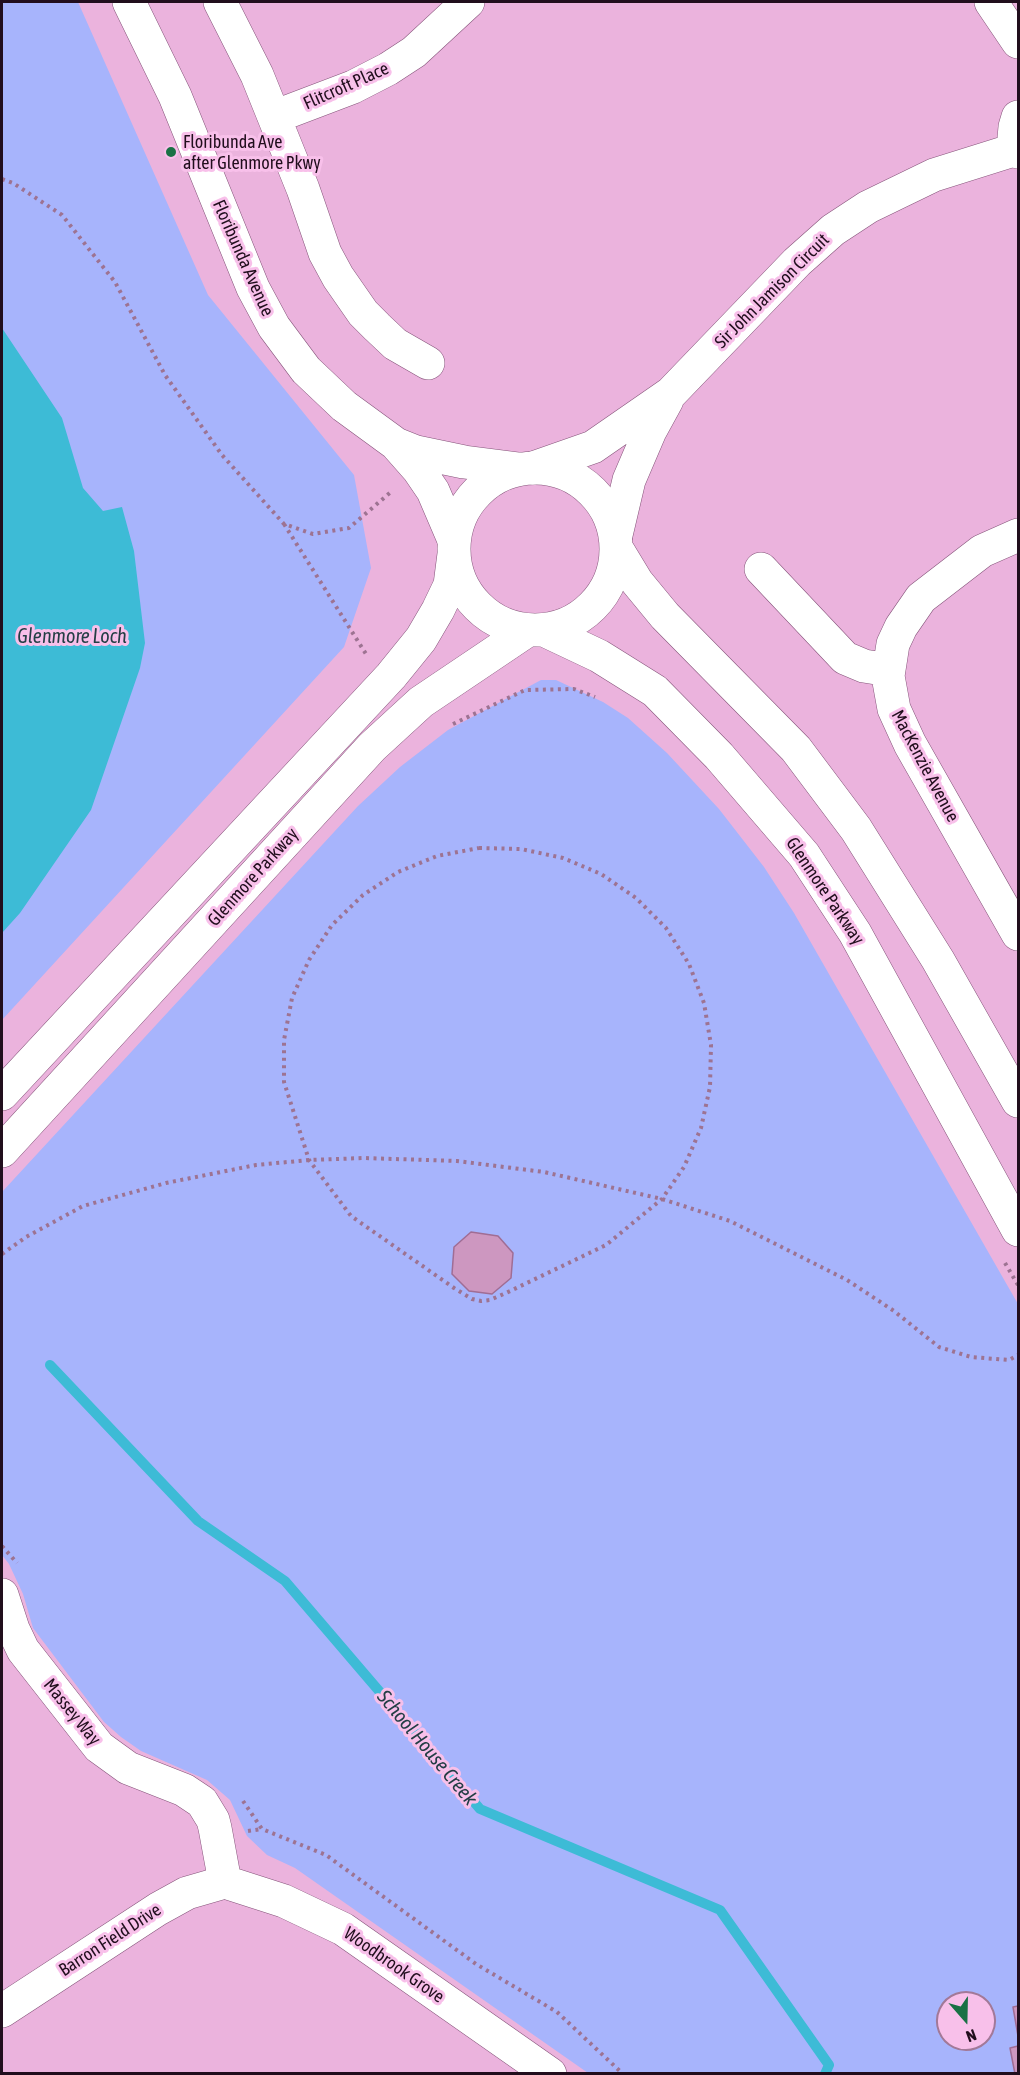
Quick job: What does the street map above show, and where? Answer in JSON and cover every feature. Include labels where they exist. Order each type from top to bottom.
[{"type":"street","name":"Floribunda Avenue","points":[[129,2],[175,96],[253,288],[274,327],[293,354],[322,386],[344,406],[396,444],[418,469],[433,491],[454,547]]},
{"type":"street","points":[[220,2],[257,75],[326,253],[344,286],[376,327],[395,344],[428,363]]},
{"type":"street","name":"Flitcroft Place","points":[[274,117],[353,87],[388,69],[414,52],[468,2]]},
{"type":"street","points":[[990,2],[1018,42]]},
{"type":"street","points":[[1018,117],[1014,138],[1018,151]]},
{"type":"street","name":"Sir John Jamison Circuit","points":[[526,468],[593,447],[671,393],[797,262],[832,230],[868,207],[934,175],[1018,151]]},
{"type":"street","name":"Sir John Jamison Circuit","points":[[616,542],[628,480],[650,431],[671,393]]},
{"type":"street","name":"Floribunda Avenue","points":[[396,444],[416,452],[464,462],[526,468]]},
{"type":"street","points":[[616,542],[613,572],[603,594],[587,611],[567,624],[536,630],[506,625],[485,614],[469,597],[458,576],[454,547],[460,515],[475,494],[495,478],[526,468],[556,470],[577,479],[595,493],[608,513],[616,542],[637,582],[665,616],[796,748],[856,829],[938,960],[1018,1101]]},
{"type":"street","name":"MacKenzie Avenue","points":[[1018,535],[982,551],[921,598],[901,627],[893,644],[889,670],[889,691],[894,709],[910,744],[1018,934]]},
{"type":"street","name":"Glenmore Parkway","points":[[2,1094],[391,676],[421,639],[438,610],[450,585],[454,547]]},
{"type":"street","points":[[761,569],[845,658],[864,666],[889,670]]},
{"type":"street","name":"Glenmore Parkway","points":[[2,1151],[372,747],[421,702],[536,630],[599,656],[655,691],[719,756],[804,855],[855,933],[1010,1243]]},
{"type":"street","points":[[85,1004],[114,1030]]},
{"type":"street","name":"Massey Way","points":[[2,1595],[13,1629],[23,1650],[99,1747],[128,1768],[184,1790],[202,1802],[213,1820],[225,1882]]},
{"type":"street","name":"Barron Field Drive","points":[[2,2011],[158,1909],[188,1893],[225,1882]]},
{"type":"street","name":"Woodbrook Grove","points":[[225,1882],[284,1901],[343,1929],[550,2073]]},
{"type":"path","points":[[2,179],[13,183],[62,214],[116,282],[165,375],[222,455],[284,524],[366,654],[391,676]]},
{"type":"path","points":[[284,524],[313,534],[349,528],[418,469]]},
{"type":"path","points":[[421,702],[448,727],[525,690],[574,689],[603,699]]},
{"type":"path","points":[[479,848],[521,849],[563,858],[602,874],[636,898],[666,928],[688,964],[704,1003],[711,1045],[710,1087],[701,1128],[684,1167],[662,1199],[606,1245],[490,1300],[472,1299],[351,1216],[309,1160],[284,1082],[284,1040],[292,999],[309,960],[332,925],[363,895],[398,872],[438,856],[479,848]]},
{"type":"path","points":[[2,1254],[26,1237],[83,1206],[166,1182],[256,1165],[309,1160],[364,1158],[457,1161],[544,1172],[662,1199],[730,1221],[847,1280],[894,1311],[939,1347],[971,1357],[1009,1360],[1018,1355]]},
{"type":"path","points":[[1010,1243],[1018,1285]]},
{"type":"path","points":[[2,1546],[21,1568]]},
{"type":"path","points":[[239,1797],[250,1809],[262,1830],[326,1855],[476,1964],[557,2012],[623,2073]]},
{"type":"shaded area","points":[[2,2],[78,2],[208,295],[354,475],[371,568],[344,647],[2,1020]]},
{"type":"shaded area","points":[[541,680],[556,680],[603,702],[628,718],[667,753],[719,809],[764,867],[794,913],[1018,1304],[1018,2073],[588,2073],[295,1868],[267,1855],[247,1836],[230,1800],[207,1780],[141,1751],[104,1722],[33,1628],[23,1594],[9,1564],[2,1555],[2,1192],[358,806],[400,767],[448,730]]},
{"type":"water","name":"Glenmore Loch","points":[[2,328],[62,418],[83,488],[103,511],[122,507],[134,551],[145,643],[140,668],[91,810],[20,913],[2,933]]},
{"type":"building","points":[[471,1232],[498,1236],[513,1253],[511,1278],[492,1294],[469,1291],[452,1274],[454,1247]]},
{"type":"building","points":[[1018,2006],[1018,2036],[1013,2007]]},
{"type":"building","points":[[1018,2046],[1018,2074],[1015,2074],[1010,2048]]},
{"type":"waterway","name":"School House Creek","points":[[50,1365],[198,1521],[285,1581],[480,1809],[720,1910],[829,2065],[825,2074]]},
{"type":"place","name":"Floribunda Ave after Glenmore Pkwy","points":[[171,152]]}]
